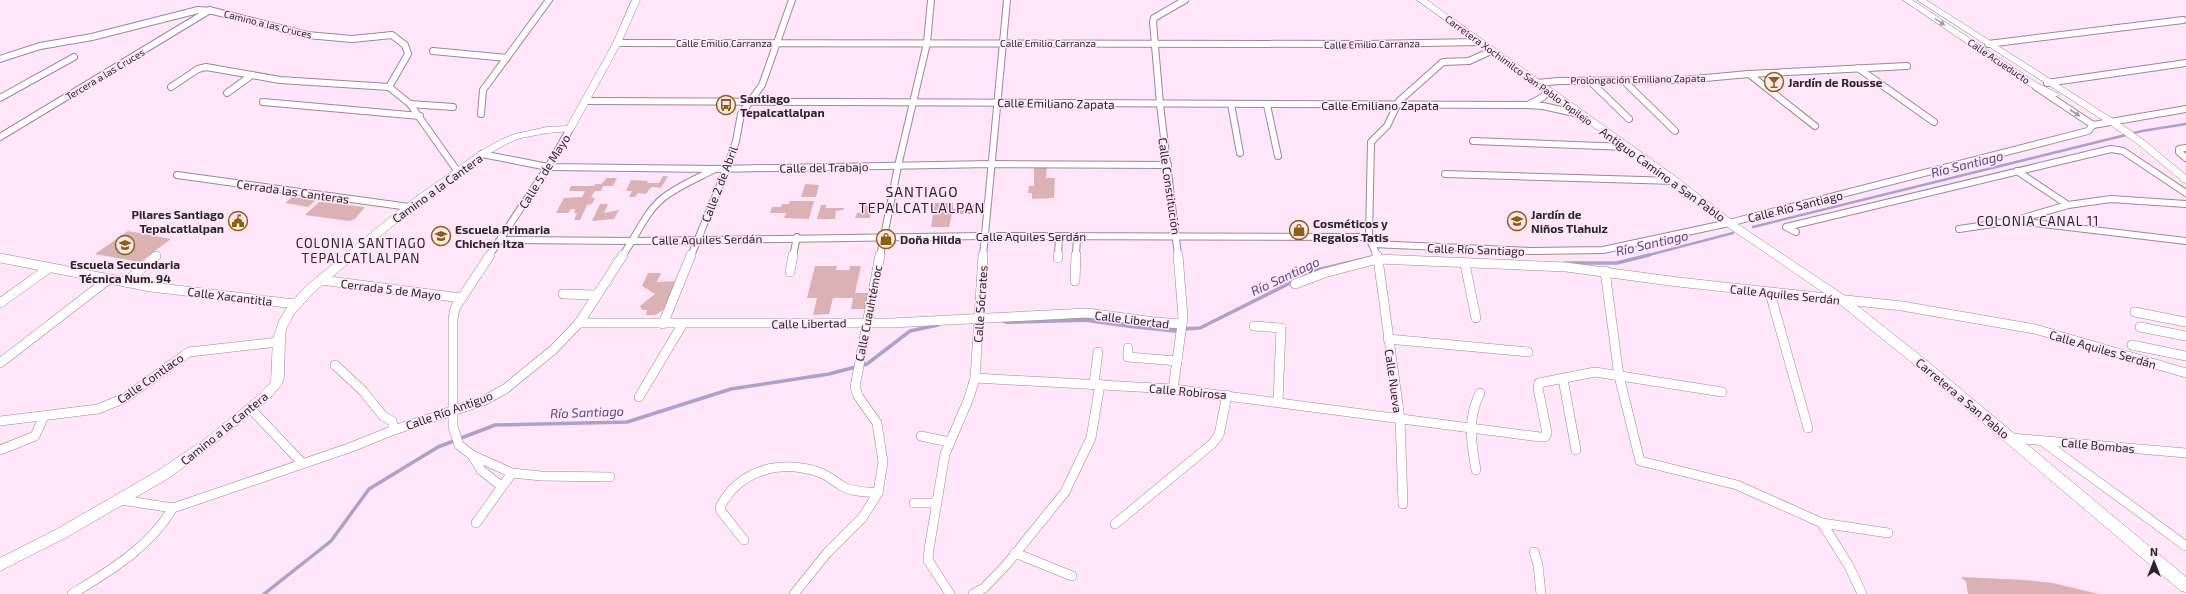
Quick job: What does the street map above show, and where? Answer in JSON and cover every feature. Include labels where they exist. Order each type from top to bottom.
[{"type":"main road","name":"Carretera Xochimilco San Pablo Topilejo","points":[[1421,0],[1597,126]]},
{"type":"main road","name":"Antiguo Camino a San Pablo","points":[[1597,126],[1675,181],[1729,223]]},
{"type":"main road","name":"Carretera a San Pablo","points":[[1729,223],[1841,299],[2011,438],[2094,511],[2186,586]]},
{"type":"street","points":[[481,114],[483,90],[549,0]]},
{"type":"street","name":"Calle 5 de Mayo","points":[[610,477],[541,476],[512,473],[472,455],[459,445],[454,427],[453,412],[453,319],[461,298],[548,167],[570,129],[617,43],[636,0]]},
{"type":"street","name":"Calle 2 de Abril","points":[[663,324],[727,168],[736,141],[740,119],[746,107],[753,100],[762,85],[792,0]]},
{"type":"street","name":"Calle Cuauhtémoc","points":[[794,594],[827,553],[862,518],[878,493],[883,462],[882,443],[877,423],[858,396],[856,387],[857,372],[898,166],[927,43],[931,0]]},
{"type":"street","name":"Calle Sócrates","points":[[950,594],[928,560],[949,442],[971,397],[976,378],[978,319],[984,236],[1007,0]]},
{"type":"street","name":"Calle Constitución","points":[[1173,389],[1182,324],[1177,236],[1153,44],[1154,18],[1185,0]]},
{"type":"street","name":"Calle Acueducto","points":[[1907,0],[2034,85],[2096,112]]},
{"type":"street","name":"Calle Acueducto","points":[[1921,0],[2047,83],[2096,112],[2142,143],[2186,180]]},
{"type":"street","name":"Camino a las Cruces","points":[[0,59],[47,44],[92,37],[198,10],[210,10],[307,35],[352,39],[392,35],[405,45],[408,54],[389,88]]},
{"type":"street","name":"Tercera a las Cruces","points":[[0,137],[210,10]]},
{"type":"street","points":[[1988,44],[2184,20]]},
{"type":"street","name":"Calle Emilio Carranza","points":[[617,43],[1153,44],[1479,42]]},
{"type":"street","points":[[433,51],[507,58]]},
{"type":"street","name":"Calle Nueva","points":[[1403,504],[1400,419],[1374,250],[1371,142],[1387,126],[1399,105],[1399,101],[1443,62],[1469,62],[1491,51]]},
{"type":"street","points":[[0,98],[74,57]]},
{"type":"street","points":[[2047,83],[2186,63]]},
{"type":"street","name":"Prolongación Emiliano Zapata","points":[[1537,83],[1589,80],[1684,80],[1749,74],[1907,66]]},
{"type":"street","points":[[171,87],[202,68],[242,72],[280,80],[389,88],[410,104],[420,116],[458,172]]},
{"type":"street","points":[[1858,68],[1934,122]]},
{"type":"street","points":[[1749,74],[1815,126]]},
{"type":"street","points":[[227,93],[252,75]]},
{"type":"street","points":[[1589,80],[1629,119]]},
{"type":"street","points":[[1623,80],[1675,131]]},
{"type":"street","points":[[2034,85],[2093,125]]},
{"type":"street","name":"Calle Emiliano Zapata","points":[[1527,105],[1543,97],[1548,90]]},
{"type":"street","name":"Calle Emiliano Zapata","points":[[586,101],[753,100],[1267,105],[1527,105],[1543,106],[1579,114]]},
{"type":"street","points":[[263,102],[420,116]]},
{"type":"street","points":[[410,104],[453,107]]},
{"type":"street","points":[[1231,104],[1240,153]]},
{"type":"street","points":[[1267,105],[1278,156]]},
{"type":"street","name":"Calle Río Santiago","points":[[1374,250],[1603,250],[1729,223],[2088,131],[2093,125],[2114,124],[2186,110]]},
{"type":"street","name":"Camino a la Cantera","points":[[0,565],[62,533],[164,474],[191,456],[250,408],[276,384],[278,377],[278,342],[282,324],[295,304],[321,280],[409,207],[482,154],[505,141],[518,136],[547,130],[570,129]]},
{"type":"street","points":[[1473,141],[1627,147]]},
{"type":"street","points":[[2186,148],[2179,150],[2179,152],[2186,158]]},
{"type":"street","points":[[1796,232],[1786,227],[2017,172],[2117,150],[2123,151],[2186,193]]},
{"type":"street","name":"Calle del Trabajo","points":[[482,154],[548,167],[715,169],[991,164],[1168,165]]},
{"type":"street","name":"Calle Río Antiguo","points":[[121,500],[173,508],[349,448],[394,430],[453,412],[482,401],[506,389],[553,350],[579,323],[618,261],[634,241],[648,216],[664,198],[715,169]]},
{"type":"street","points":[[2017,172],[2068,205]]},
{"type":"street","points":[[1445,174],[1675,181]]},
{"type":"street","name":"Cerrada las Canteras","points":[[176,175],[409,207]]},
{"type":"street","points":[[1959,229],[2013,221],[2068,205],[2111,199],[2186,206]]},
{"type":"street","points":[[2013,221],[2186,241]]},
{"type":"street","name":"Calle Aquiles Serdán","points":[[500,240],[634,241],[884,236],[1177,236],[1374,250],[1465,264],[1566,267],[1605,271],[1770,293],[1829,300],[1841,299],[1975,317],[2035,328],[2186,373]]},
{"type":"street","points":[[1058,258],[1059,236]]},
{"type":"street","points":[[1075,281],[1077,236]]},
{"type":"street","points":[[790,272],[797,237]]},
{"type":"street","points":[[1295,284],[1324,273],[1374,250]]},
{"type":"street","points":[[126,282],[156,256]]},
{"type":"street","name":"Calle Xacantitla","points":[[0,258],[126,282],[295,304]]},
{"type":"street","points":[[1465,264],[1476,318]]},
{"type":"street","points":[[0,303],[49,268]]},
{"type":"street","points":[[1605,271],[1619,376],[1637,455],[1640,460],[1651,465],[1737,486],[1822,523],[1888,533]]},
{"type":"street","points":[[0,363],[109,279]]},
{"type":"street","name":"Cerrada 5 de Mayo","points":[[321,280],[461,298]]},
{"type":"street","points":[[1770,293],[1808,428]]},
{"type":"street","points":[[563,294],[597,295]]},
{"type":"street","points":[[2135,312],[2186,322]]},
{"type":"street","name":"Calle Libertad","points":[[579,323],[682,325],[866,322],[978,319],[1075,313],[1182,324]]},
{"type":"street","points":[[639,397],[682,325]]},
{"type":"street","points":[[1254,326],[1281,328],[1278,401]]},
{"type":"street","points":[[2140,327],[2186,336]]},
{"type":"street","points":[[1388,339],[1528,352]]},
{"type":"street","name":"Calle Contlaco","points":[[0,421],[98,409],[125,398],[189,352],[278,342]]},
{"type":"street","points":[[2132,345],[2186,356]]},
{"type":"street","points":[[1128,348],[1128,357],[1177,361]]},
{"type":"street","points":[[974,594],[984,588],[1016,553],[1065,492],[1080,463],[1091,438],[1097,384],[1098,352]]},
{"type":"street","points":[[335,365],[363,391],[383,416],[392,421],[394,430]]},
{"type":"street","points":[[1576,450],[1563,379],[1595,372],[1722,392]]},
{"type":"street","name":"Calle Robirosa","points":[[976,378],[1173,389],[1278,401],[1469,428],[1545,436],[1547,433],[1538,385],[1563,379]]},
{"type":"street","points":[[1476,470],[1469,428],[1471,412],[1480,393]]},
{"type":"street","points":[[1115,524],[1212,444],[1219,435],[1227,395]]},
{"type":"street","points":[[250,408],[302,463]]},
{"type":"street","points":[[0,450],[35,436],[44,416]]},
{"type":"street","points":[[921,436],[949,442]]},
{"type":"street","name":"Calle Bombas","points":[[2011,438],[2186,453]]},
{"type":"street","points":[[2041,440],[2186,546]]},
{"type":"street","points":[[472,455],[481,470],[501,486]]},
{"type":"street","points":[[744,540],[721,511],[720,507],[734,486],[753,473],[777,467],[805,469],[821,473],[845,487],[878,493]]},
{"type":"street","points":[[476,523],[501,486],[512,473]]},
{"type":"street","points":[[914,503],[937,503]]},
{"type":"street","points":[[72,594],[122,564],[140,549],[168,518],[173,508]]},
{"type":"street","points":[[1822,523],[1849,566],[1862,594]]},
{"type":"street","points":[[1534,552],[1538,565],[1541,594]]},
{"type":"street","points":[[1016,553],[1072,576]]},
{"type":"shaded area","points":[[1047,167],[1046,178],[1055,178],[1054,198],[1032,199],[1032,193],[1028,193],[1029,186],[1034,186],[1034,168]]},
{"type":"shaded area","points":[[663,176],[668,176],[661,188],[651,187],[646,194],[638,193],[635,197],[629,197],[632,191],[626,191],[631,180],[648,181],[647,183],[659,183]]},
{"type":"shaded area","points":[[607,178],[617,178],[613,186],[603,186],[601,191],[595,191],[591,197],[595,198],[592,204],[587,205],[580,220],[574,220],[577,213],[574,213],[575,209],[571,209],[568,213],[556,213],[564,198],[582,197],[585,191],[569,191],[571,186],[594,186],[595,184],[601,184]]},
{"type":"shaded area","points":[[805,184],[819,185],[816,197],[801,197]]},
{"type":"shaded area","points":[[292,197],[316,200],[308,207],[285,203]]},
{"type":"shaded area","points":[[790,201],[814,201],[809,219],[784,218],[786,213],[770,213],[772,207],[781,207],[782,204],[789,204]]},
{"type":"shaded area","points":[[319,202],[365,207],[355,219],[349,221],[305,215]]},
{"type":"shaded area","points":[[935,203],[953,203],[953,209],[961,209],[962,204],[975,205],[974,214],[952,214],[949,227],[931,227]]},
{"type":"shaded area","points":[[600,204],[608,204],[604,213],[619,210],[614,219],[592,221]]},
{"type":"shaded area","points":[[865,204],[876,204],[874,214],[871,214],[870,218],[855,218],[857,213],[863,213]]},
{"type":"shaded area","points":[[821,205],[826,205],[826,208],[844,208],[843,210],[836,211],[835,219],[817,219]]},
{"type":"shaded area","points":[[128,231],[171,239],[140,262],[95,254]]},
{"type":"shaded area","points":[[815,266],[837,266],[836,270],[849,270],[850,266],[861,266],[855,293],[868,293],[865,309],[851,309],[853,298],[833,298],[829,314],[813,315],[817,298],[807,298]]},
{"type":"shaded area","points":[[648,273],[661,273],[657,282],[677,281],[667,305],[663,310],[653,315],[646,315],[647,310],[642,310],[640,306],[655,294],[642,286]]},
{"type":"shaded area","points":[[1082,317],[1179,327],[1177,333],[1086,322],[1006,324],[999,321]]},
{"type":"shaded area","points":[[1961,577],[2026,580],[2053,583],[2099,594],[1968,594],[1966,582]]},
{"type":"waterway","name":"Río Santiago","points":[[1753,227],[2142,131],[2186,124]]},
{"type":"waterway","name":"Río Santiago","points":[[1645,256],[1733,233]]},
{"type":"waterway","name":"Río Santiago","points":[[1645,256],[1649,255]]},
{"type":"waterway","name":"Río Santiago","points":[[1303,277],[1317,270],[1376,256]]},
{"type":"waterway","name":"Río Santiago","points":[[1565,263],[1617,263],[1645,256]]},
{"type":"waterway","name":"Río Santiago","points":[[1183,329],[1200,328],[1294,281]]},
{"type":"waterway","name":"Río Santiago","points":[[264,594],[331,541],[369,489],[438,447],[495,425],[627,422],[731,389],[829,374],[867,364],[910,331],[938,325]]},
{"type":"place","name":"Jardín de Rousse","points":[[1774,82]]},
{"type":"place","name":"Santiago Tepalcatlalpan","points":[[726,105]]},
{"type":"place","name":"Pilares Santiago Tepalcatlalpan","points":[[238,221]]},
{"type":"place","name":"Jardín de Niños Tlahuiz","points":[[1517,221]]},
{"type":"place","name":"Cosméticos y Regalos Tatis","points":[[1299,230]]},
{"type":"place","name":"Escuela Primaria Chichen Itza","points":[[441,236]]},
{"type":"place","name":"Doña Hilda","points":[[886,239]]},
{"type":"place","name":"Escuela Secundaria Técnica Num. 94","points":[[125,245]]},
{"type":"district","name":"SANTIAGO TEPALCATLALPAN","points":[[922,200]]},
{"type":"district","name":"COLONIA CANAL 11","points":[[2038,221]]},
{"type":"district","name":"COLONIA SANTIAGO TEPALCATLALPAN","points":[[361,250]]}]
